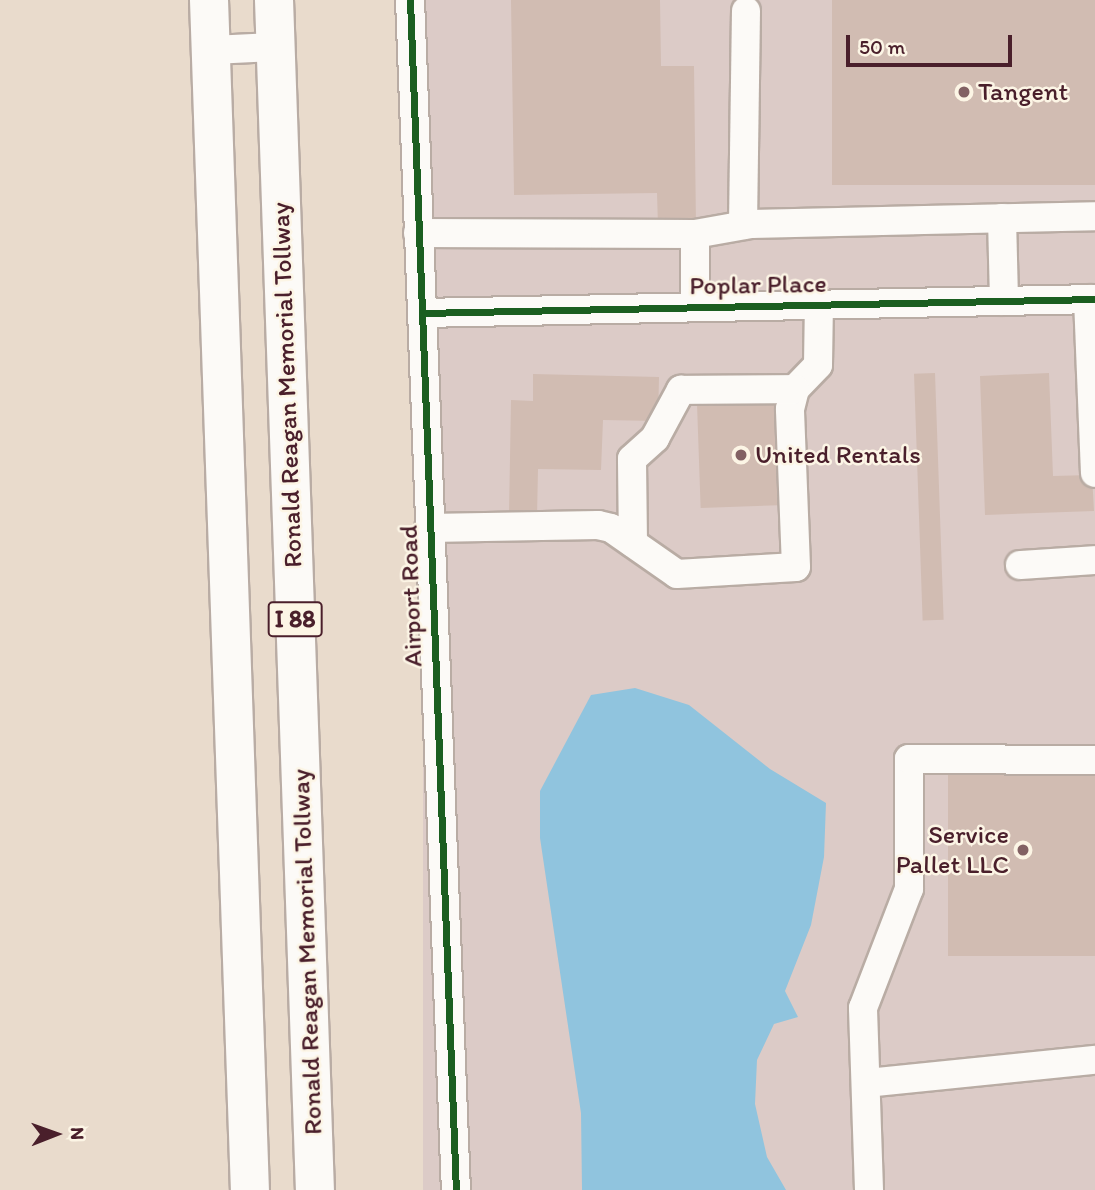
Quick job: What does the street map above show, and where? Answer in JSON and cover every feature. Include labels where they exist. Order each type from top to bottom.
[{"type":"highway","name":"I 88","points":[[209,0],[250,1190]]},
{"type":"highway","name":"Ronald Reagan Memorial Tollway","points":[[274,0],[315,1190]]},
{"type":"street","name":"Airport Road","points":[[410,0],[456,1190]]},
{"type":"street","points":[[743,225],[746,11]]},
{"type":"street","points":[[211,50],[275,47]]},
{"type":"street","points":[[418,233],[695,234],[743,225],[1095,216]]},
{"type":"street","points":[[1002,218],[1004,301]]},
{"type":"street","points":[[695,234],[695,307]]},
{"type":"street","points":[[1091,299],[1095,473]]},
{"type":"street","name":"Poplar Place","points":[[422,313],[1091,299]]},
{"type":"street","points":[[429,528],[598,525],[633,542],[677,573],[796,567],[790,409],[795,389],[818,365],[819,304]]},
{"type":"street","points":[[633,542],[632,459],[655,438],[681,390],[795,389]]},
{"type":"street","points":[[1020,565],[1095,560]]},
{"type":"street","points":[[869,1190],[863,1008],[909,889],[909,760],[1095,760]]},
{"type":"street","points":[[867,1083],[1095,1060]]},
{"type":"shaded area","points":[[423,0],[1095,0],[1095,1190],[423,1190]]},
{"type":"water","points":[[635,688],[689,705],[770,769],[826,803],[824,857],[811,925],[785,991],[798,1017],[774,1024],[757,1060],[755,1104],[767,1157],[786,1190],[582,1190],[581,1113],[540,838],[540,791],[591,695]]},
{"type":"building","points":[[511,0],[660,0],[661,66],[694,66],[696,226],[658,226],[657,193],[514,195]]},
{"type":"building","name":"Tangent","points":[[832,0],[1095,0],[1095,185],[832,185]]},
{"type":"building","points":[[935,373],[944,620],[923,621],[914,374]]},
{"type":"building","points":[[1049,373],[1053,476],[1092,475],[1094,511],[985,515],[980,376]]},
{"type":"building","points":[[533,374],[659,377],[658,421],[603,420],[601,470],[538,469],[537,517],[509,516],[511,400],[533,401]]},
{"type":"building","name":"United Rentals","points":[[782,402],[786,505],[701,508],[697,405]]},
{"type":"building","name":"Service Pallet LLC","points":[[948,773],[1095,773],[1095,956],[948,956]]},
{"type":"cycle path","points":[[410,0],[456,1190]]},
{"type":"cycle path","points":[[422,313],[1095,299]]},
{"type":"place","name":"Tangent","points":[[964,92]]},
{"type":"place","name":"United Rentals","points":[[741,455]]},
{"type":"place","name":"Service Pallet LLC","points":[[1023,850]]}]
